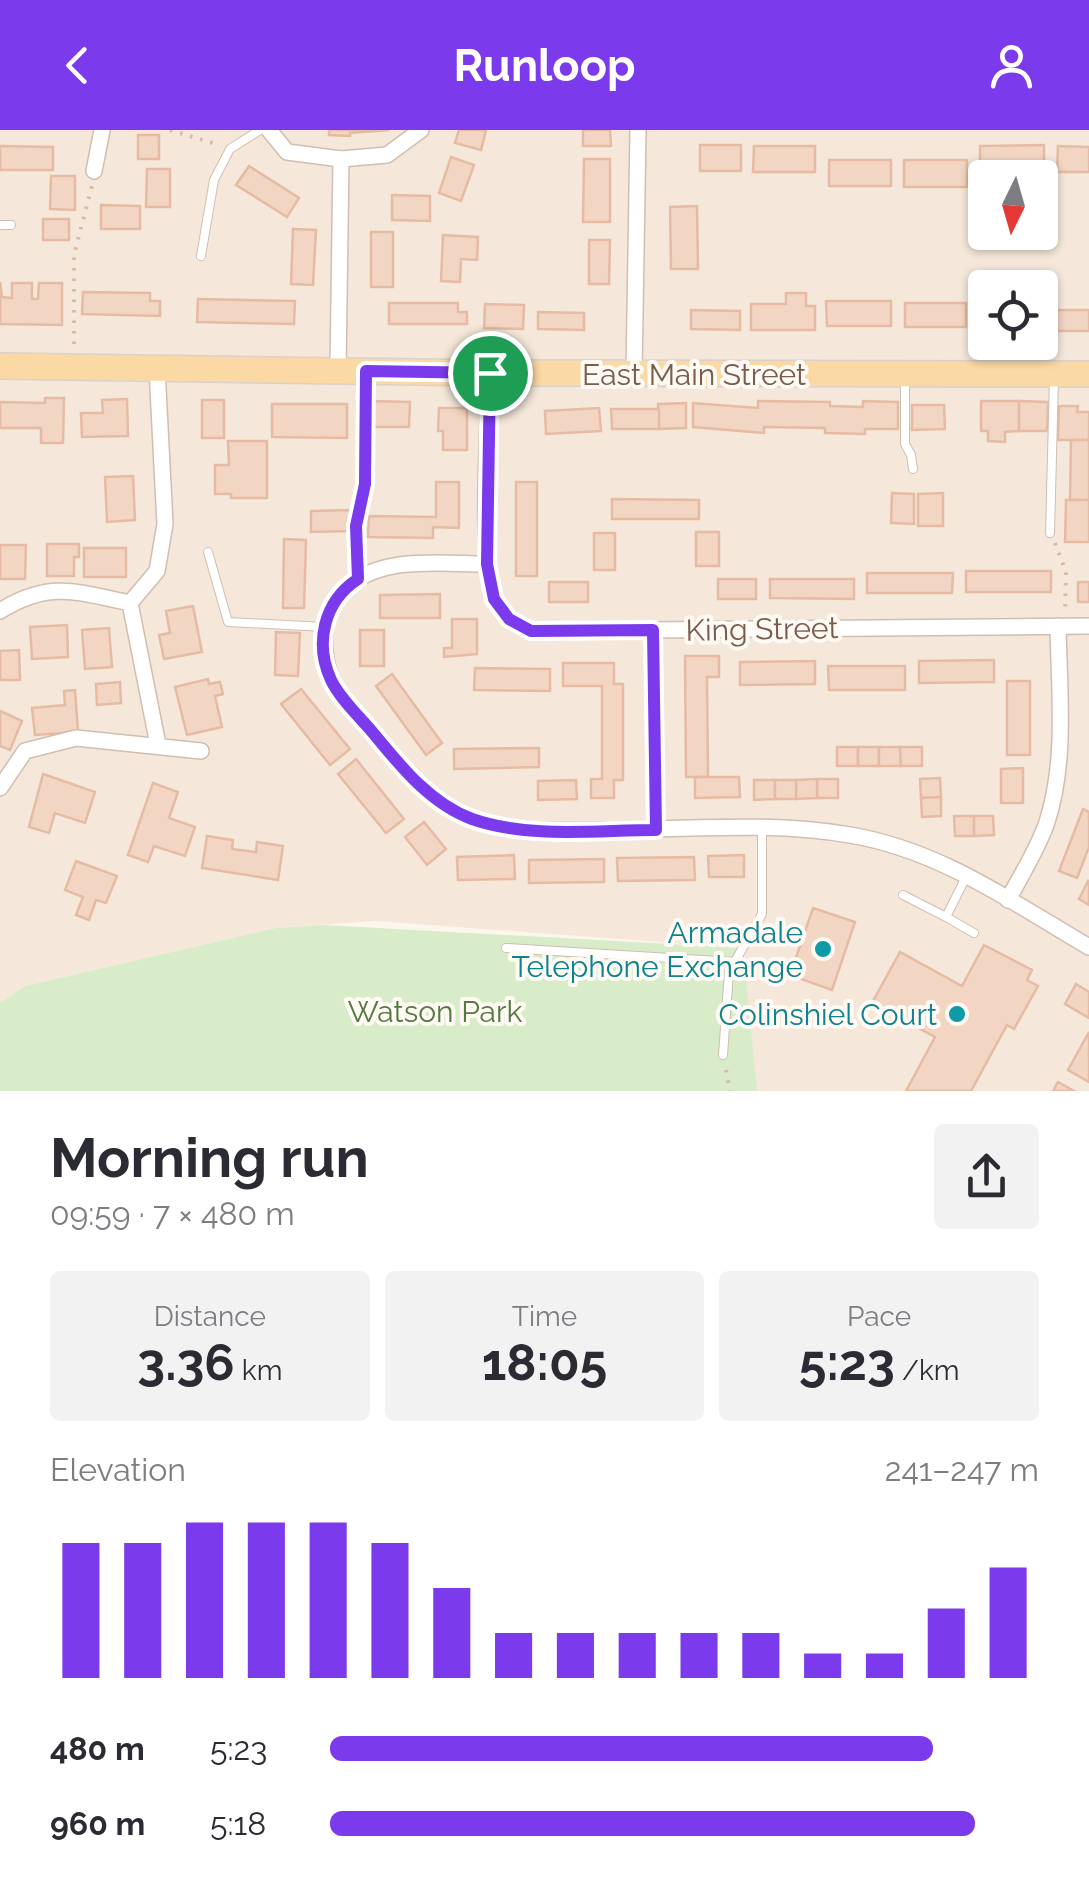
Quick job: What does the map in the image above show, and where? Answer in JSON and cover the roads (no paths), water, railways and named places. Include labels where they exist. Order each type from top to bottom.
[{"type":"main road","name":"East Main Street","points":[[0,366],[490,373],[1089,374]]},
{"type":"street","points":[[83,130],[102,132],[94,171]]},
{"type":"street","points":[[269,130],[288,152],[341,159],[387,155],[421,130]]},
{"type":"street","points":[[634,373],[638,130]]},
{"type":"street","points":[[338,370],[341,159]]},
{"type":"street","points":[[130,603],[157,572],[165,524],[157,369]]},
{"type":"street","name":"King Street","points":[[490,373],[487,564],[494,599],[509,619],[531,631],[1089,626]]},
{"type":"street","points":[[487,564],[387,565],[358,579],[337,596],[326,615],[323,649],[332,681],[406,773],[427,792],[469,818],[520,831],[762,829],[849,835],[930,856],[1089,947]]},
{"type":"street","points":[[0,611],[16,601],[60,589],[130,603]]},
{"type":"street","points":[[130,603],[158,745]]},
{"type":"street","points":[[1008,900],[1046,826],[1056,789],[1062,627]]},
{"type":"street","points":[[653,630],[656,830]]},
{"type":"street","points":[[0,788],[25,751],[76,738],[201,750]]},
{"type":"lane","points":[[202,256],[214,180],[230,149],[260,130]]},
{"type":"lane","points":[[0,225],[12,225]]},
{"type":"lane","points":[[905,374],[905,444],[913,469]]},
{"type":"lane","points":[[1050,533],[1054,374]]},
{"type":"lane","points":[[208,552],[228,622],[325,627]]},
{"type":"lane","points":[[723,1055],[730,972],[762,914],[762,829]]},
{"type":"lane","points":[[946,917],[967,874]]},
{"type":"lane","points":[[903,895],[974,933]]},
{"type":"lane","points":[[506,948],[736,962]]},
{"type":"place","name":"Armadale Telephone Exchange","points":[[823,949]]},
{"type":"place","name":"Colinshiel Court","points":[[957,1014]]},
{"type":"park label","name":"Watson Park","points":[[435,1011]]}]
